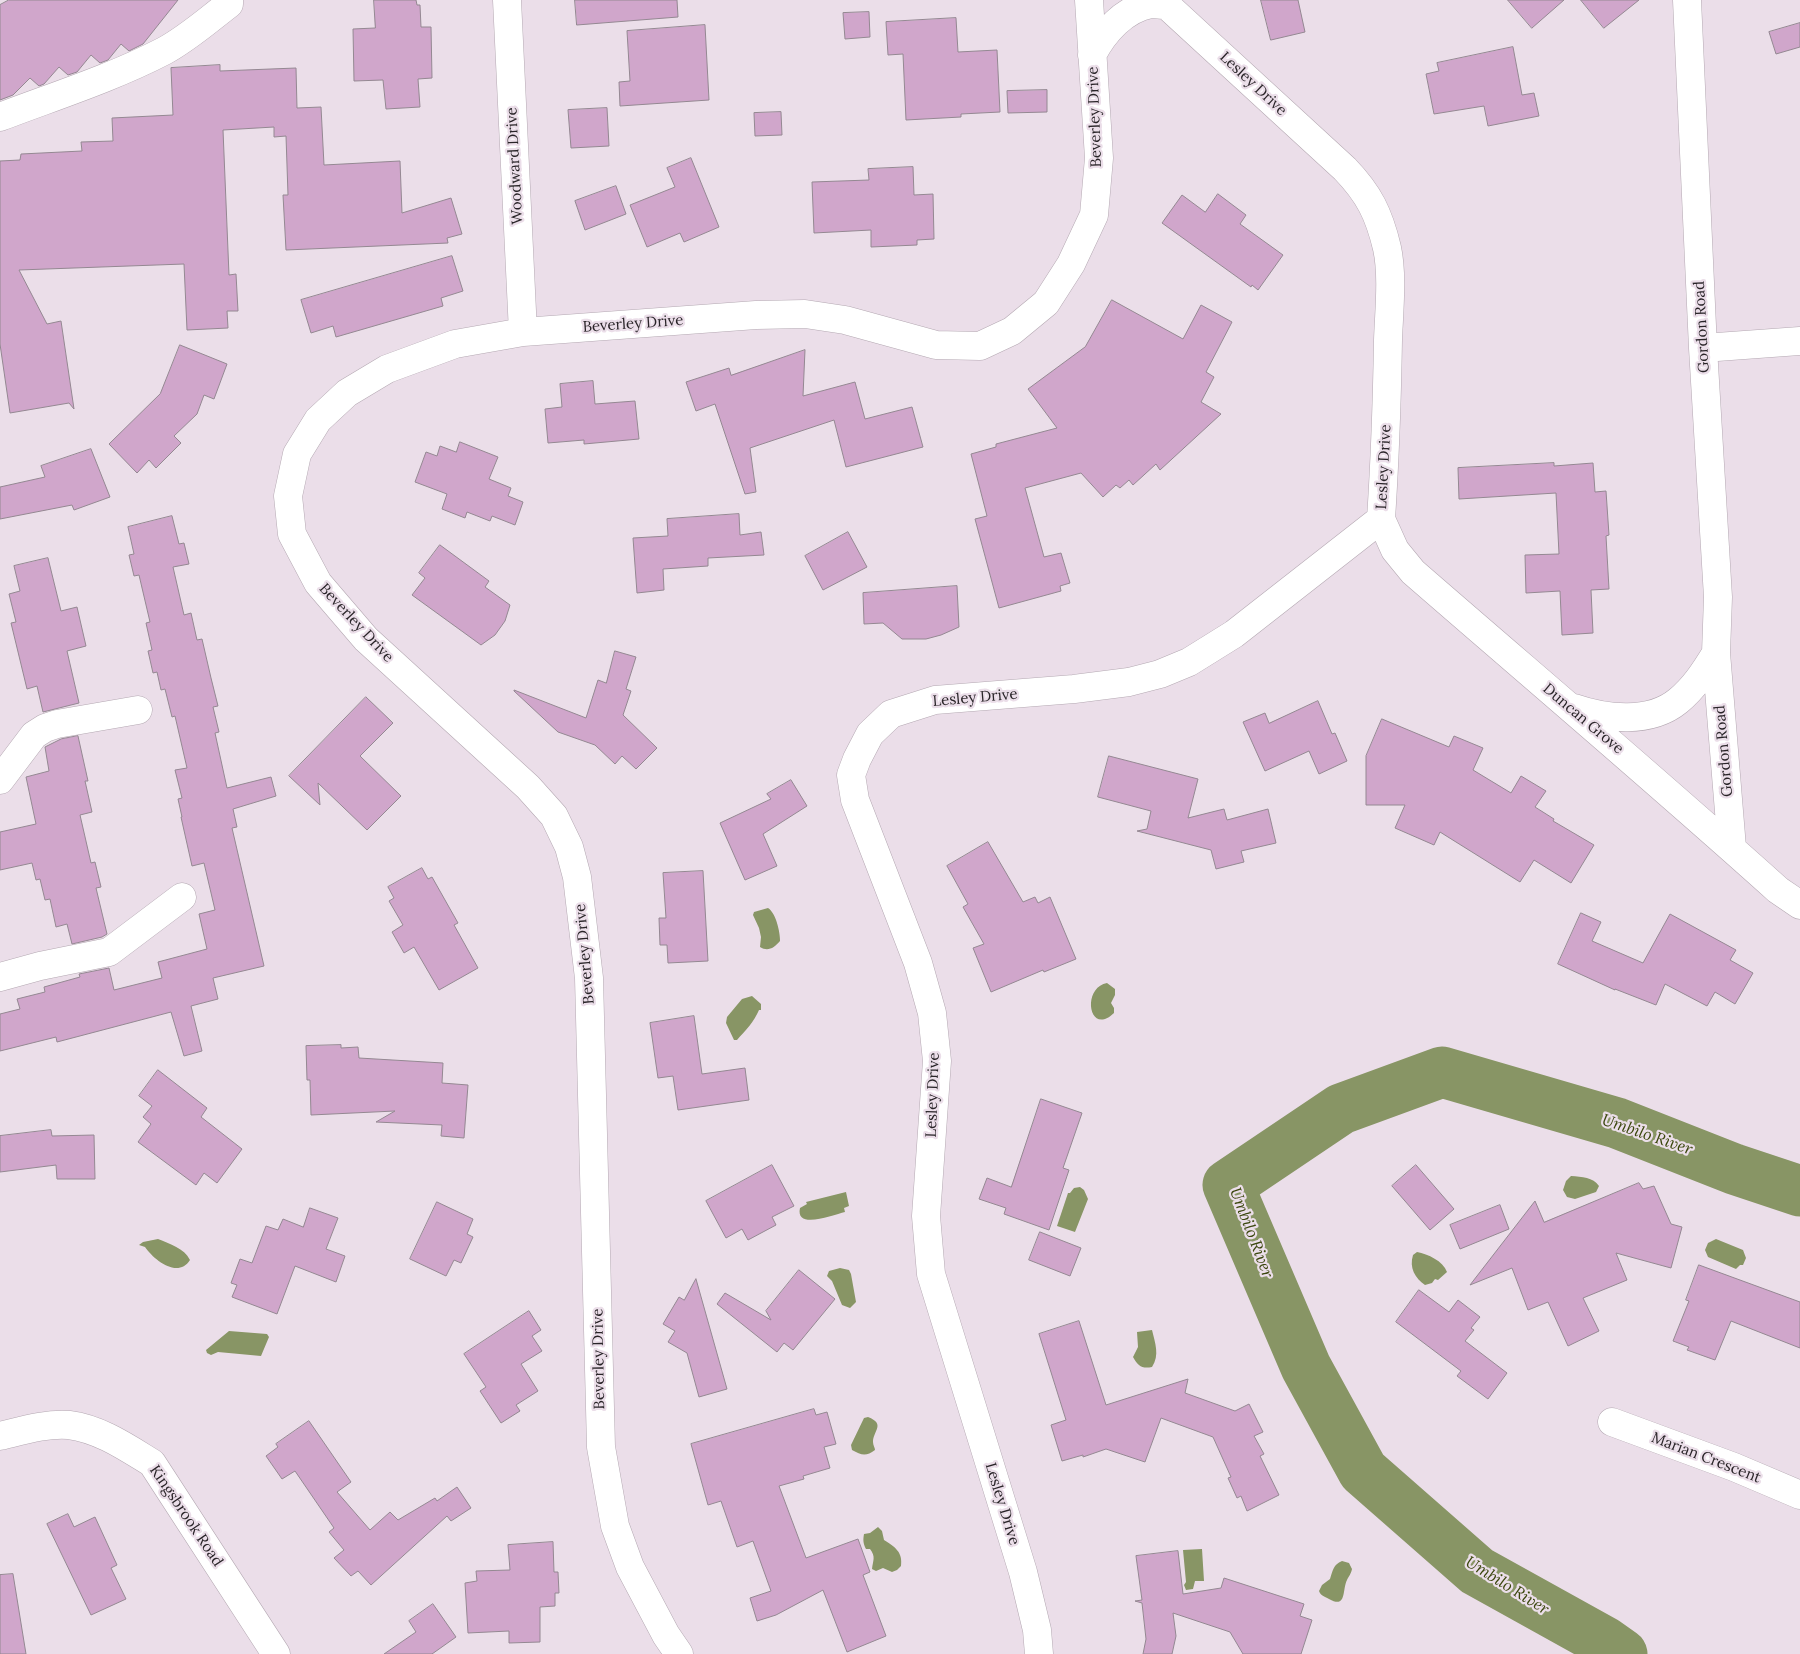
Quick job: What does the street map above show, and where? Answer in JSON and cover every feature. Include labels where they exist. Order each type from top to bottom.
[{"type":"street","points":[[0,117],[108,76],[164,51],[190,35],[229,4],[229,0]]},
{"type":"street","name":"Woodward Drive","points":[[507,0],[523,332]]},
{"type":"street","name":"Beverley Drive","points":[[679,1654],[666,1635],[630,1567],[615,1526],[601,1447],[589,978],[577,877],[569,847],[554,816],[528,787],[366,639],[318,583],[292,534],[288,496],[297,454],[318,420],[347,393],[387,369],[455,344],[523,332],[756,315],[805,314],[845,320],[936,345],[980,346],[1012,331],[1046,303],[1071,264],[1094,215],[1099,158],[1089,0]]},
{"type":"street","name":"Gordon Road","points":[[1687,0],[1703,348],[1718,597],[1716,653],[1732,848]]},
{"type":"street","points":[[1092,55],[1113,24],[1133,11],[1151,4],[1164,2]]},
{"type":"street","name":"Lesley Drive","points":[[1039,1654],[1037,1630],[1023,1572],[931,1274],[926,1216],[937,1061],[932,1013],[918,964],[855,800],[851,775],[870,734],[891,714],[935,700],[1074,689],[1129,682],[1160,674],[1189,662],[1234,634],[1381,519],[1386,441],[1390,290],[1387,251],[1380,224],[1362,187],[1345,168],[1164,2]]},
{"type":"street","points":[[1703,348],[1800,341]]},
{"type":"street","name":"Duncan Grove","points":[[1381,519],[1395,550],[1413,572],[1566,706],[1617,747],[1778,890],[1800,905]]},
{"type":"street","name":"Gordon Road","points":[[1566,706],[1591,714],[1625,718],[1654,714],[1677,702],[1701,677],[1716,653]]},
{"type":"street","points":[[0,780],[34,735],[45,728],[57,724],[138,710]]},
{"type":"street","points":[[0,977],[40,966],[109,952],[182,897]]},
{"type":"street","name":"Marian Crescent","points":[[1612,1422],[1734,1467],[1800,1495]]},
{"type":"street","name":"Kingsbrook Road","points":[[0,1436],[32,1428],[68,1425],[99,1433],[126,1446],[152,1464],[276,1654]]},
{"type":"shaded area","points":[[768,908],[775,918],[780,941],[773,947],[766,949],[760,947],[761,937],[753,915],[754,912]]},
{"type":"shaded area","points":[[1107,983],[1115,989],[1115,995],[1111,1003],[1114,1013],[1105,1019],[1099,1019],[1091,1009],[1091,1001],[1099,987]]},
{"type":"shaded area","points":[[752,996],[761,1004],[761,1010],[759,1010],[737,1040],[734,1040],[726,1023],[727,1017],[742,999]]},
{"type":"shaded area","points":[[1571,1176],[1590,1179],[1599,1186],[1596,1192],[1575,1199],[1567,1197],[1563,1190],[1566,1181]]},
{"type":"shaded area","points":[[1080,1187],[1084,1190],[1088,1199],[1075,1232],[1057,1226],[1068,1193],[1074,1188]]},
{"type":"shaded area","points":[[846,1192],[849,1206],[844,1208],[845,1212],[809,1220],[800,1215],[800,1208],[807,1204],[806,1202]]},
{"type":"shaded area","points":[[158,1239],[180,1249],[190,1260],[179,1268],[166,1266],[145,1247],[139,1245],[143,1242]]},
{"type":"shaded area","points":[[1716,1239],[1743,1250],[1746,1258],[1743,1265],[1736,1269],[1708,1257],[1705,1250],[1708,1243]]},
{"type":"shaded area","points":[[1417,1252],[1435,1259],[1447,1272],[1438,1280],[1435,1279],[1432,1283],[1425,1285],[1418,1279],[1412,1268],[1413,1255]]},
{"type":"shaded area","points":[[840,1268],[849,1270],[851,1274],[856,1302],[850,1308],[842,1305],[832,1281],[827,1276],[829,1271]]},
{"type":"shaded area","points":[[1152,1330],[1156,1358],[1152,1367],[1146,1368],[1139,1365],[1133,1357],[1138,1347],[1137,1332]]},
{"type":"shaded area","points":[[229,1331],[267,1334],[269,1337],[261,1356],[218,1352],[211,1355],[207,1353],[206,1350]]},
{"type":"shaded area","points":[[868,1417],[876,1422],[877,1425],[873,1442],[875,1450],[869,1454],[858,1453],[852,1450],[851,1445],[864,1418]]},
{"type":"shaded area","points":[[878,1527],[882,1531],[884,1540],[895,1548],[901,1557],[901,1566],[892,1572],[883,1568],[876,1571],[872,1569],[873,1554],[864,1545],[864,1534],[870,1533]]},
{"type":"shaded area","points":[[1202,1549],[1204,1581],[1195,1581],[1193,1589],[1186,1590],[1184,1585],[1186,1582],[1183,1550]]},
{"type":"shaded area","points":[[1342,1561],[1349,1563],[1352,1569],[1343,1597],[1339,1602],[1323,1596],[1319,1591],[1322,1585],[1330,1579],[1335,1566]]},
{"type":"building","points":[[9,0],[178,0],[143,44],[129,51],[121,44],[108,60],[100,63],[91,55],[77,72],[68,75],[59,67],[44,84],[39,86],[30,78],[13,95],[0,100],[0,5]]},
{"type":"building","points":[[374,0],[416,0],[417,5],[420,5],[421,27],[431,27],[432,78],[418,79],[420,107],[386,109],[383,80],[354,81],[353,29],[375,28]]},
{"type":"building","points":[[575,0],[677,0],[678,17],[577,25]]},
{"type":"building","points":[[1261,0],[1298,0],[1305,32],[1271,40]]},
{"type":"building","points":[[1508,0],[1564,0],[1532,28]]},
{"type":"building","points":[[1581,0],[1639,0],[1604,28]]},
{"type":"building","points":[[869,12],[870,37],[845,39],[843,13]]},
{"type":"building","points":[[956,18],[958,52],[997,50],[1000,112],[961,114],[961,117],[906,120],[903,54],[888,55],[886,22]]},
{"type":"building","points":[[1800,23],[1800,47],[1776,54],[1769,32]]},
{"type":"building","points":[[705,25],[709,100],[620,106],[619,82],[630,81],[627,31]]},
{"type":"building","points":[[1513,47],[1522,95],[1534,93],[1539,116],[1488,126],[1484,106],[1434,114],[1426,74],[1439,71],[1437,63]]},
{"type":"building","points":[[220,65],[220,71],[296,68],[297,108],[321,107],[324,165],[400,161],[402,213],[451,198],[462,234],[447,238],[448,243],[286,250],[283,195],[288,195],[286,136],[274,137],[274,127],[223,130],[229,275],[236,274],[238,311],[227,311],[228,328],[187,330],[184,264],[19,270],[47,324],[61,321],[74,409],[69,403],[10,413],[0,344],[0,161],[20,160],[21,154],[82,151],[81,142],[113,141],[112,118],[173,115],[171,68]]},
{"type":"building","points":[[1047,90],[1047,112],[1008,113],[1007,91]]},
{"type":"building","points":[[607,108],[609,146],[571,148],[568,110]]},
{"type":"building","points":[[781,112],[782,135],[755,136],[754,113]]},
{"type":"building","points":[[691,158],[719,227],[684,242],[680,233],[647,247],[630,205],[675,187],[667,168]]},
{"type":"building","points":[[913,167],[914,195],[933,194],[934,239],[917,240],[917,245],[871,247],[871,230],[814,233],[812,182],[869,180],[868,169]]},
{"type":"building","points":[[616,186],[626,214],[585,230],[575,201]]},
{"type":"building","points":[[1218,194],[1246,215],[1240,224],[1283,255],[1258,290],[1252,285],[1251,287],[1162,223],[1182,195],[1205,212]]},
{"type":"building","points":[[452,256],[463,291],[441,298],[443,306],[336,337],[333,326],[311,333],[301,300]]},
{"type":"building","points":[[1112,300],[1183,339],[1201,305],[1232,322],[1206,372],[1214,377],[1201,402],[1221,414],[1160,470],[1156,464],[1133,485],[1129,480],[1120,488],[1116,485],[1103,497],[1081,473],[1025,488],[1044,557],[1061,553],[1070,583],[1060,586],[1061,591],[999,608],[975,519],[987,516],[971,454],[996,447],[996,444],[1057,428],[1028,389],[1085,347]]},
{"type":"building","points":[[180,345],[227,364],[214,399],[204,395],[197,414],[174,436],[181,443],[156,468],[149,460],[137,473],[109,444],[160,394]]},
{"type":"building","points":[[805,350],[803,396],[855,382],[865,419],[912,407],[923,447],[846,467],[834,420],[750,448],[756,492],[745,494],[715,404],[696,411],[686,382],[729,368],[731,375]]},
{"type":"building","points":[[593,381],[595,404],[635,401],[639,439],[584,444],[584,440],[548,443],[545,409],[562,407],[560,384]]},
{"type":"building","points":[[460,442],[498,457],[489,479],[511,488],[508,496],[523,502],[515,525],[492,516],[490,521],[467,512],[465,518],[442,509],[447,494],[415,482],[426,452],[437,456],[440,446],[456,452]]},
{"type":"building","points":[[91,449],[110,497],[74,510],[72,505],[0,519],[0,487],[45,477],[41,466]]},
{"type":"building","points":[[1554,463],[1554,466],[1593,463],[1595,492],[1606,491],[1609,535],[1606,536],[1609,589],[1591,590],[1593,633],[1562,635],[1560,591],[1526,593],[1525,555],[1559,554],[1556,493],[1459,499],[1458,468]]},
{"type":"building","points":[[739,514],[740,535],[761,532],[764,555],[708,558],[708,566],[663,569],[664,590],[637,593],[633,538],[668,536],[667,519]]},
{"type":"building","points":[[172,516],[179,544],[184,543],[189,564],[173,567],[184,615],[191,613],[197,640],[202,639],[218,706],[213,707],[219,732],[215,733],[227,788],[271,777],[276,796],[233,809],[237,827],[232,828],[264,966],[213,978],[218,999],[191,1006],[202,1051],[184,1056],[171,1012],[57,1042],[56,1037],[0,1051],[0,1014],[20,1009],[17,999],[45,992],[44,987],[80,977],[79,974],[109,968],[114,990],[162,978],[158,962],[207,949],[199,914],[215,910],[204,863],[192,866],[178,799],[182,798],[175,770],[187,768],[175,716],[172,717],[165,689],[161,690],[157,672],[153,673],[148,651],[152,650],[146,623],[150,622],[139,575],[134,576],[129,555],[134,554],[128,527]]},
{"type":"building","points":[[848,532],[867,567],[823,590],[805,556]]},
{"type":"building","points":[[440,545],[489,581],[485,587],[510,605],[505,621],[495,635],[481,645],[412,595],[425,578],[419,573]]},
{"type":"building","points":[[48,558],[61,611],[77,607],[86,646],[67,651],[79,703],[43,712],[37,686],[27,689],[11,623],[16,622],[9,594],[20,591],[14,566]]},
{"type":"building","points":[[957,586],[959,627],[941,635],[926,639],[902,639],[883,623],[864,624],[863,593]]},
{"type":"building","points":[[615,651],[636,657],[626,689],[631,691],[623,715],[657,748],[636,769],[622,756],[615,764],[595,745],[558,732],[514,691],[586,718],[598,680],[606,683]]},
{"type":"building","points":[[366,697],[393,723],[360,756],[401,796],[367,830],[318,783],[320,805],[289,776]]},
{"type":"building","points":[[1318,701],[1332,734],[1335,733],[1347,761],[1319,774],[1309,751],[1265,771],[1243,722],[1265,713],[1269,723]]},
{"type":"building","points":[[1382,719],[1449,747],[1454,736],[1483,748],[1473,770],[1511,793],[1521,776],[1546,791],[1535,807],[1554,819],[1553,821],[1594,845],[1571,883],[1534,860],[1520,882],[1440,832],[1434,845],[1395,828],[1405,805],[1366,805],[1366,756]]},
{"type":"building","points":[[78,736],[88,781],[85,781],[92,812],[80,815],[91,863],[95,862],[101,887],[96,888],[107,934],[102,937],[72,944],[67,924],[56,927],[50,899],[45,900],[40,879],[36,880],[32,863],[0,870],[0,832],[36,824],[26,777],[49,771],[45,747],[61,739]]},
{"type":"building","points":[[1109,756],[1198,779],[1188,818],[1224,809],[1227,820],[1268,809],[1276,843],[1241,851],[1244,862],[1216,869],[1211,850],[1137,831],[1147,829],[1151,811],[1098,797]]},
{"type":"building","points":[[791,780],[807,806],[763,834],[777,866],[745,880],[720,823],[771,799],[767,794]]},
{"type":"building","points":[[988,842],[1023,902],[1035,897],[1038,903],[1050,897],[1076,959],[1044,972],[1043,970],[991,992],[973,948],[984,944],[963,907],[968,904],[947,866]]},
{"type":"building","points":[[422,868],[428,879],[432,877],[458,923],[454,925],[478,968],[439,990],[414,947],[404,953],[392,932],[403,925],[389,901],[394,898],[388,887]]},
{"type":"building","points":[[703,871],[708,961],[668,963],[667,945],[660,945],[659,918],[666,918],[663,873]]},
{"type":"building","points":[[1581,913],[1601,922],[1592,941],[1643,963],[1670,914],[1736,950],[1730,960],[1753,973],[1735,1004],[1715,992],[1707,1006],[1665,984],[1656,1005],[1615,990],[1558,964]]},
{"type":"building","points":[[694,1016],[702,1074],[745,1068],[749,1100],[678,1110],[673,1076],[658,1078],[650,1023]]},
{"type":"building","points":[[341,1045],[341,1048],[358,1047],[359,1058],[443,1063],[442,1083],[468,1085],[464,1138],[441,1136],[442,1125],[376,1122],[395,1111],[311,1115],[310,1080],[307,1080],[306,1046]]},
{"type":"building","points":[[158,1070],[207,1108],[201,1117],[242,1149],[217,1183],[204,1173],[196,1185],[138,1142],[151,1124],[143,1117],[152,1106],[139,1096]]},
{"type":"building","points":[[1041,1099],[1082,1113],[1063,1168],[1069,1170],[1049,1230],[1004,1214],[1006,1208],[979,1199],[987,1178],[1011,1187]]},
{"type":"building","points":[[51,1130],[52,1136],[94,1135],[95,1179],[57,1179],[56,1165],[0,1172],[0,1136]]},
{"type":"building","points":[[772,1165],[794,1206],[772,1217],[776,1225],[748,1240],[742,1229],[726,1238],[706,1201]]},
{"type":"building","points":[[1416,1165],[1454,1209],[1430,1230],[1392,1186]]},
{"type":"building","points":[[1639,1183],[1643,1189],[1654,1186],[1671,1224],[1682,1227],[1671,1268],[1616,1253],[1627,1280],[1583,1298],[1599,1331],[1568,1346],[1548,1302],[1528,1310],[1512,1268],[1470,1285],[1535,1201],[1544,1222]]},
{"type":"building","points":[[437,1202],[473,1219],[467,1234],[473,1237],[461,1263],[454,1260],[446,1276],[410,1259]]},
{"type":"building","points":[[1500,1205],[1509,1229],[1460,1249],[1450,1225]]},
{"type":"building","points":[[310,1208],[338,1218],[326,1249],[345,1256],[336,1282],[295,1266],[277,1314],[232,1297],[237,1285],[231,1283],[240,1259],[252,1263],[266,1226],[278,1230],[283,1219],[303,1227]]},
{"type":"building","points":[[1040,1232],[1081,1248],[1070,1276],[1029,1260]]},
{"type":"building","points":[[1699,1265],[1800,1302],[1800,1348],[1731,1321],[1715,1360],[1687,1350],[1689,1347],[1673,1341],[1689,1301],[1686,1300]]},
{"type":"building","points":[[799,1270],[835,1299],[793,1350],[784,1343],[777,1352],[717,1304],[725,1293],[771,1320],[766,1311]]},
{"type":"building","points":[[696,1279],[727,1389],[699,1397],[687,1353],[668,1342],[675,1331],[663,1324],[679,1297],[684,1300]]},
{"type":"building","points":[[1419,1290],[1449,1312],[1458,1300],[1480,1317],[1471,1328],[1474,1330],[1465,1341],[1507,1373],[1488,1399],[1457,1376],[1461,1371],[1396,1322]]},
{"type":"building","points":[[529,1311],[541,1330],[532,1336],[542,1351],[521,1364],[538,1391],[516,1405],[520,1411],[501,1423],[480,1391],[486,1387],[464,1354]]},
{"type":"building","points":[[1079,1321],[1106,1405],[1188,1379],[1185,1393],[1235,1411],[1249,1404],[1263,1432],[1254,1436],[1264,1454],[1260,1456],[1279,1495],[1247,1511],[1241,1496],[1237,1498],[1228,1478],[1231,1477],[1213,1437],[1161,1418],[1145,1462],[1106,1449],[1083,1457],[1083,1455],[1062,1461],[1051,1425],[1066,1420],[1039,1334]]},
{"type":"building","points":[[814,1409],[816,1415],[827,1412],[836,1444],[824,1447],[830,1468],[803,1476],[804,1479],[779,1486],[806,1558],[858,1539],[870,1572],[863,1575],[886,1636],[847,1652],[823,1590],[776,1615],[757,1621],[750,1598],[771,1591],[753,1541],[737,1547],[721,1501],[708,1505],[691,1444]]},
{"type":"building","points":[[309,1421],[351,1482],[337,1492],[370,1530],[390,1512],[398,1520],[435,1498],[437,1501],[457,1487],[471,1508],[451,1521],[447,1516],[371,1585],[358,1571],[351,1576],[334,1558],[344,1550],[329,1532],[334,1528],[295,1471],[282,1479],[266,1456],[278,1447],[276,1444]]},
{"type":"building","points":[[68,1514],[74,1527],[95,1517],[117,1565],[111,1568],[126,1599],[91,1615],[47,1524]]},
{"type":"building","points":[[553,1542],[554,1572],[558,1572],[559,1593],[555,1593],[555,1606],[540,1607],[540,1642],[509,1643],[509,1631],[468,1633],[465,1583],[477,1581],[476,1571],[510,1570],[508,1545]]},
{"type":"building","points":[[1178,1551],[1183,1594],[1221,1588],[1224,1578],[1304,1604],[1300,1616],[1312,1620],[1301,1654],[1243,1654],[1230,1632],[1173,1613],[1176,1636],[1172,1654],[1143,1654],[1146,1639],[1142,1603],[1135,1601],[1142,1600],[1136,1556]]},
{"type":"building","points":[[13,1574],[26,1654],[0,1654],[0,1575]]},
{"type":"building","points":[[433,1604],[456,1637],[432,1654],[384,1654],[416,1632],[409,1621]]},
{"type":"waterway","name":"Umbilo River","points":[[1622,1654],[1605,1642],[1477,1571],[1363,1471],[1306,1367],[1228,1185],[1341,1109],[1442,1072],[1617,1123],[1734,1169],[1800,1191]]}]
